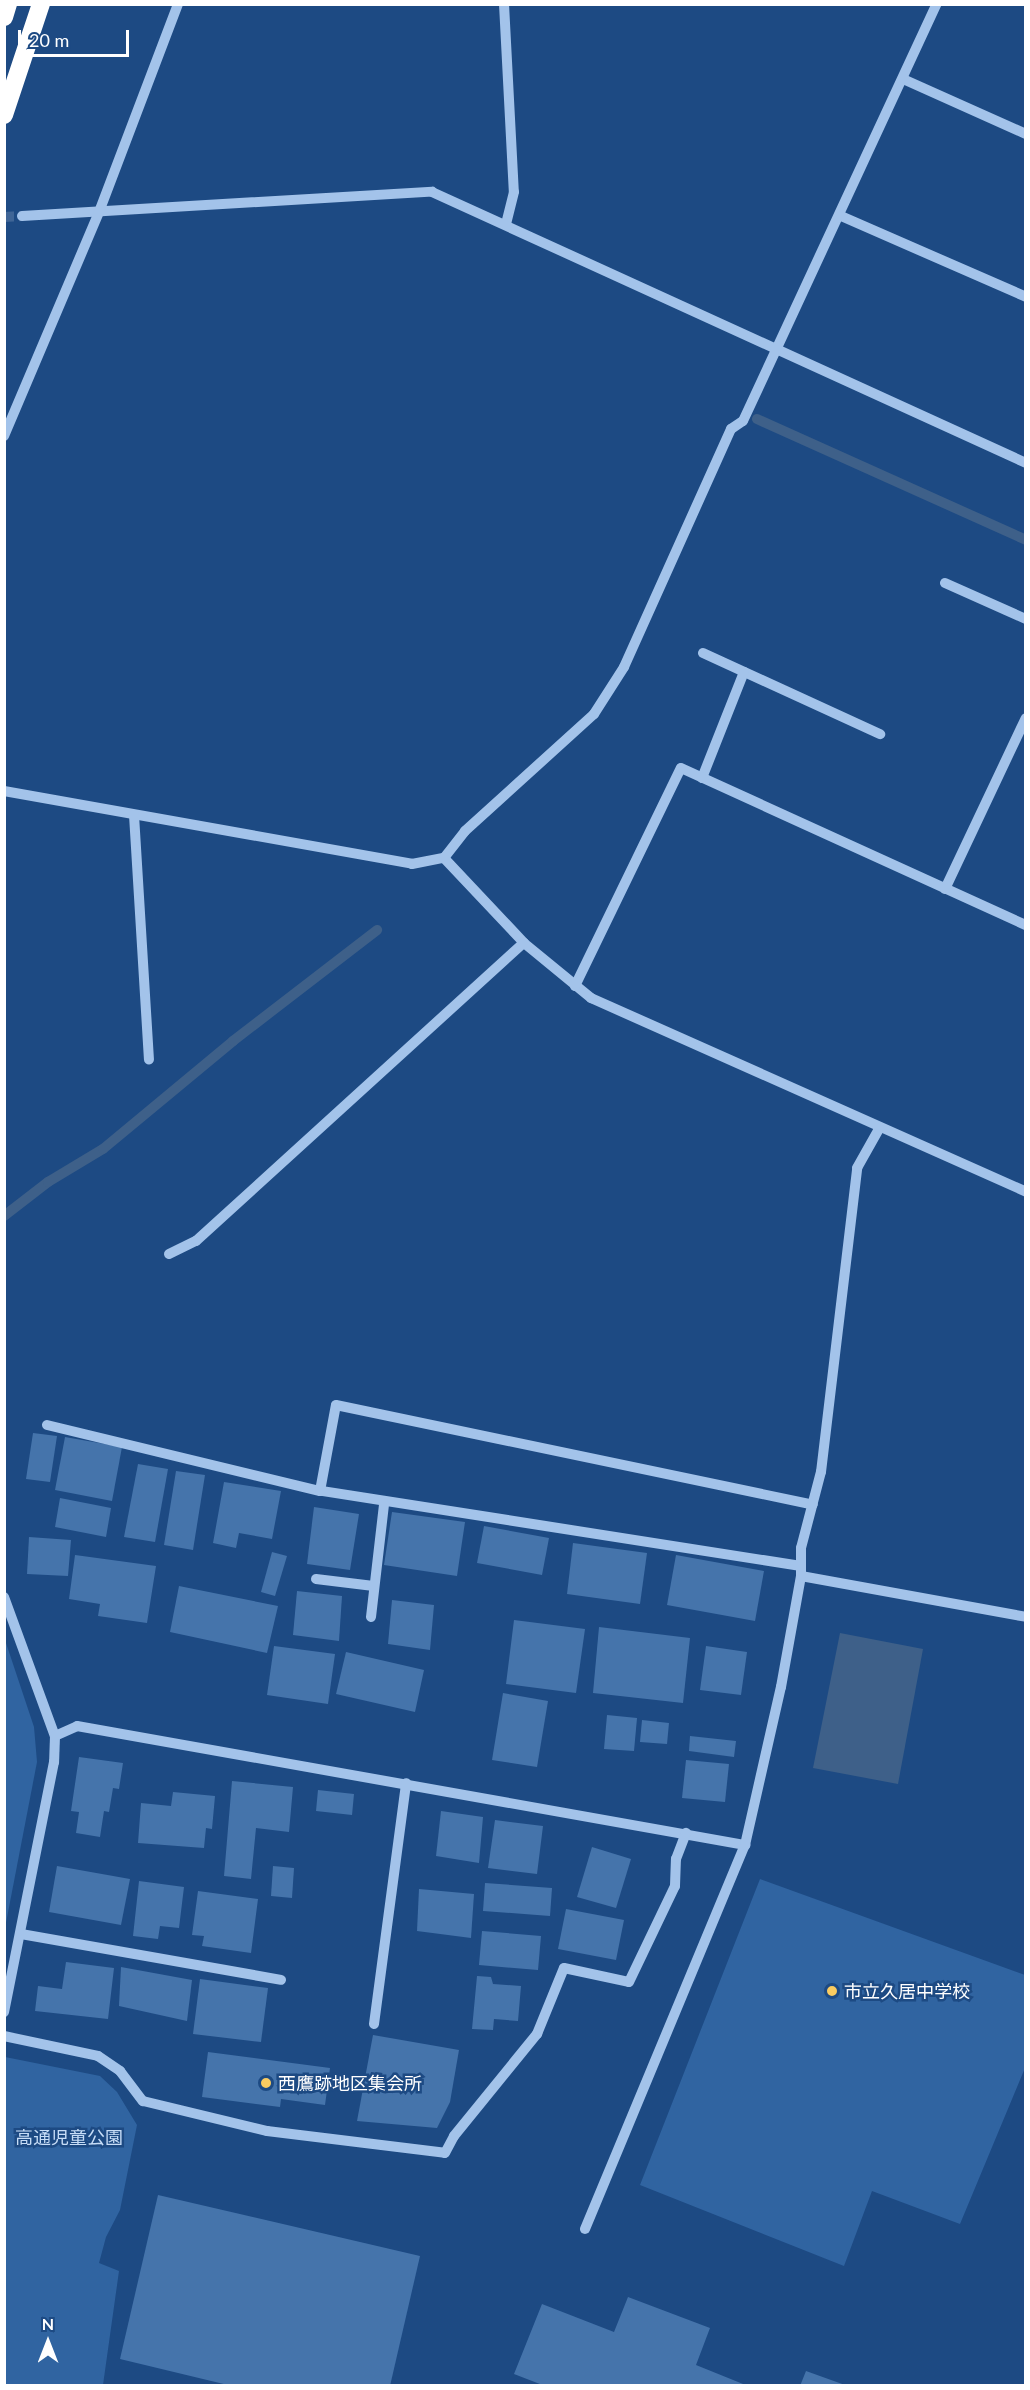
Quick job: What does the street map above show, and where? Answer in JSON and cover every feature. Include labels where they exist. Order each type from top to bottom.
[{"type":"highway","points":[[4,17],[9,4]]},
{"type":"highway","points":[[4,115],[41,4]]},
{"type":"street","points":[[4,436],[99,212],[178,4]]},
{"type":"street","points":[[504,4],[514,192],[506,223]]},
{"type":"street","points":[[4,791],[412,864],[444,858],[465,831],[594,714],[624,667],[731,429],[743,421],[841,216],[937,4]]},
{"type":"street","points":[[903,79],[1026,134]]},
{"type":"street","points":[[22,216],[432,192],[506,223],[1026,462]]},
{"type":"street","points":[[841,216],[1026,297]]},
{"type":"street","points":[[945,582],[1026,619]]},
{"type":"street","points":[[703,653],[880,734]]},
{"type":"street","points":[[702,778],[744,672]]},
{"type":"street","points":[[945,889],[1026,718]]},
{"type":"street","points":[[575,986],[681,768],[1026,925]]},
{"type":"street","points":[[134,815],[148,1060]]},
{"type":"street","points":[[444,858],[524,943],[591,998],[879,1129],[1026,1192]]},
{"type":"street","points":[[169,1254],[196,1240],[524,943]]},
{"type":"street","points":[[585,2229],[745,1845],[801,1571],[801,1548],[813,1505],[857,1168],[879,1129]]},
{"type":"street","points":[[320,1491],[336,1405],[813,1505]]},
{"type":"street","points":[[47,1425],[320,1491],[384,1504],[394,1501],[801,1571],[1026,1617]]},
{"type":"street","points":[[371,1617],[384,1504]]},
{"type":"street","points":[[316,1579],[374,1586]]},
{"type":"street","points":[[4,1597],[55,1736],[21,1934],[4,2012]]},
{"type":"street","points":[[55,1736],[77,1726],[745,1845]]},
{"type":"street","points":[[374,2024],[406,1783]]},
{"type":"street","points":[[4,2037],[98,2056],[120,2071],[143,2101],[267,2131],[445,2153],[454,2136],[537,2034],[564,1968],[629,1982],[675,1886],[676,1859],[686,1833]]},
{"type":"street","points":[[21,1934],[281,1980]]},
{"type":"green space","points":[[5,1640],[34,1727],[37,1762],[5,1928]]},
{"type":"green space","points":[[760,1879],[1025,1975],[1025,2068],[960,2224],[872,2191],[844,2266],[640,2185]]},
{"type":"green space","name":"高通児童公園","points":[[5,2057],[100,2076],[117,2092],[137,2125],[120,2210],[106,2237],[99,2263],[119,2271],[103,2385],[5,2385]]},
{"type":"shaded area","points":[[840,1633],[923,1649],[898,1784],[813,1768]]},
{"type":"building","points":[[33,1433],[57,1436],[50,1482],[26,1479]]},
{"type":"building","points":[[65,1437],[122,1447],[112,1501],[55,1490]]},
{"type":"building","points":[[138,1464],[168,1469],[155,1542],[124,1537]]},
{"type":"building","points":[[176,1471],[205,1475],[193,1550],[164,1545]]},
{"type":"building","points":[[224,1482],[281,1491],[272,1539],[239,1533],[236,1548],[213,1543]]},
{"type":"building","points":[[60,1498],[111,1508],[106,1537],[55,1527]]},
{"type":"building","points":[[314,1507],[359,1514],[350,1570],[307,1564]]},
{"type":"building","points":[[392,1512],[465,1522],[457,1576],[384,1565]]},
{"type":"building","points":[[484,1526],[549,1538],[542,1575],[477,1563]]},
{"type":"building","points":[[29,1537],[71,1540],[68,1576],[27,1574]]},
{"type":"building","points":[[573,1543],[647,1553],[640,1604],[567,1594]]},
{"type":"building","points":[[272,1552],[287,1556],[275,1596],[261,1592]]},
{"type":"building","points":[[75,1555],[156,1566],[147,1623],[98,1616],[100,1604],[69,1599]]},
{"type":"building","points":[[676,1555],[764,1571],[755,1621],[667,1605]]},
{"type":"building","points":[[179,1586],[278,1606],[267,1653],[170,1632]]},
{"type":"building","points":[[297,1591],[342,1596],[339,1641],[293,1635]]},
{"type":"building","points":[[392,1600],[434,1605],[430,1650],[388,1644]]},
{"type":"building","points":[[514,1620],[585,1629],[576,1693],[506,1684]]},
{"type":"building","points":[[599,1627],[690,1638],[683,1703],[593,1693]]},
{"type":"building","points":[[274,1646],[335,1654],[328,1704],[267,1695]]},
{"type":"building","points":[[706,1646],[747,1652],[741,1695],[700,1690]]},
{"type":"building","points":[[346,1652],[424,1670],[415,1712],[336,1694]]},
{"type":"building","points":[[503,1693],[548,1701],[537,1767],[492,1760]]},
{"type":"building","points":[[607,1715],[637,1718],[634,1751],[604,1749]]},
{"type":"building","points":[[642,1720],[669,1723],[667,1744],[640,1742]]},
{"type":"building","points":[[690,1736],[736,1741],[734,1757],[689,1751]]},
{"type":"building","points":[[79,1757],[123,1763],[119,1789],[113,1788],[109,1812],[104,1811],[100,1837],[76,1833],[79,1812],[71,1811]]},
{"type":"building","points":[[686,1760],[729,1764],[725,1802],[682,1798]]},
{"type":"building","points":[[232,1781],[293,1787],[289,1832],[256,1828],[251,1879],[224,1876]]},
{"type":"building","points":[[318,1790],[354,1794],[352,1815],[316,1811]]},
{"type":"building","points":[[173,1792],[215,1796],[212,1829],[206,1828],[204,1848],[138,1843],[141,1803],[171,1806]]},
{"type":"building","points":[[441,1811],[483,1817],[479,1863],[436,1856]]},
{"type":"building","points":[[495,1820],[543,1826],[537,1874],[488,1868]]},
{"type":"building","points":[[592,1847],[631,1859],[616,1908],[577,1897]]},
{"type":"building","points":[[57,1866],[130,1879],[121,1925],[49,1912]]},
{"type":"building","points":[[273,1866],[294,1868],[292,1898],[271,1896]]},
{"type":"building","points":[[139,1881],[184,1887],[179,1928],[160,1926],[158,1939],[133,1936]]},
{"type":"building","points":[[485,1883],[552,1888],[550,1916],[483,1911]]},
{"type":"building","points":[[419,1889],[474,1894],[471,1938],[417,1931]]},
{"type":"building","points":[[198,1891],[258,1899],[251,1953],[202,1946],[204,1936],[192,1935]]},
{"type":"building","points":[[566,1909],[624,1920],[616,1960],[558,1949]]},
{"type":"building","points":[[482,1931],[541,1936],[538,1970],[479,1965]]},
{"type":"building","points":[[66,1962],[114,1968],[108,2019],[35,2011],[38,1986],[62,1989]]},
{"type":"building","points":[[121,1967],[192,1980],[187,2021],[119,2006]]},
{"type":"building","points":[[477,1976],[491,1977],[493,1984],[521,1986],[518,2021],[494,2019],[493,2030],[472,2029]]},
{"type":"building","points":[[200,1979],[268,1988],[261,2042],[193,2034]]},
{"type":"building","points":[[373,2035],[459,2050],[450,2102],[437,2128],[357,2121]]},
{"type":"building","name":"西鷹跡地区集会所","points":[[208,2052],[330,2068],[325,2105],[281,2099],[280,2107],[202,2097]]},
{"type":"building","points":[[158,2195],[420,2256],[390,2386],[232,2386],[120,2359]]},
{"type":"building","points":[[628,2297],[710,2328],[696,2365],[748,2386],[545,2386],[514,2374],[542,2304],[614,2332]]},
{"type":"building","points":[[806,2371],[845,2385],[800,2386]]},
{"type":"waterway","points":[[757,419],[1026,540]]},
{"type":"waterway","points":[[4,1216],[48,1182],[103,1149],[233,1041],[377,930]]},
{"type":"tunnel","points":[[4,217],[22,216]]},
{"type":"place","name":"市立久居中学校","points":[[832,1991]]},
{"type":"place","name":"西鷹跡地区集会所","points":[[266,2083]]}]
